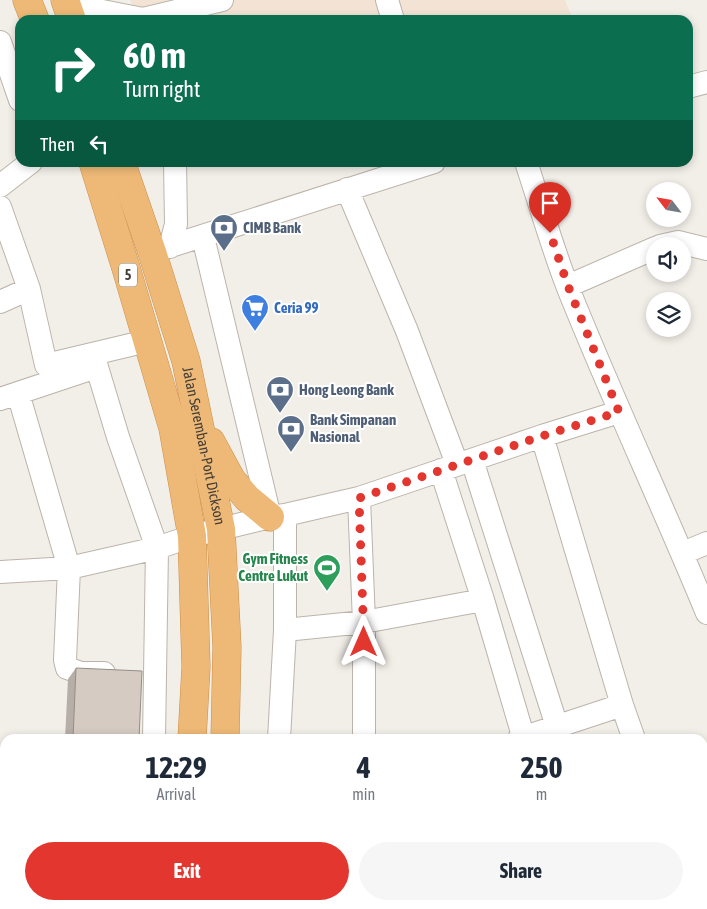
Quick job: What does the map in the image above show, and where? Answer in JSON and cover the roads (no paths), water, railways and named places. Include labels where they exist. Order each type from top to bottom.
[{"type":"highway","points":[[27,0],[33,15]]},
{"type":"highway","points":[[65,0],[70,15]]},
{"type":"highway","name":"Jalan Seremban-Port Dickson","points":[[95,167],[173,428],[192,536],[196,667],[192,734]]},
{"type":"highway","name":"Jalan Seremban-Port Dickson","points":[[123,167],[161,250],[200,421],[221,529],[227,647],[225,734]]},
{"type":"highway","points":[[200,421],[231,479],[248,498],[278,516]]},
{"type":"street","points":[[78,0],[97,10],[141,15],[222,0]]},
{"type":"street","points":[[387,0],[392,15]]},
{"type":"street","points":[[0,42],[15,86]]},
{"type":"street","points":[[693,86],[707,82]]},
{"type":"street","points":[[0,168],[15,164]]},
{"type":"street","points":[[0,186],[25,167]]},
{"type":"street","points":[[161,250],[176,224],[175,167]]},
{"type":"street","points":[[161,250],[418,167]]},
{"type":"street","points":[[528,167],[568,286],[619,412],[683,554],[707,613]]},
{"type":"street","points":[[347,190],[407,331],[559,733],[622,705]]},
{"type":"street","points":[[0,206],[29,289],[46,365],[95,361]]},
{"type":"street","points":[[202,237],[278,516],[284,630],[279,734]]},
{"type":"street","points":[[691,245],[707,249]]},
{"type":"street","points":[[568,286],[646,252]]},
{"type":"street","points":[[0,302],[29,289]]},
{"type":"street","points":[[140,673],[81,673],[67,668],[65,660],[69,568],[9,396],[147,341]]},
{"type":"street","points":[[95,361],[118,437],[157,548],[140,673],[153,734]]},
{"type":"street","points":[[0,572],[69,568],[157,548],[192,536],[221,529],[359,498],[619,412]]},
{"type":"street","points":[[542,436],[632,734]]},
{"type":"street","points":[[457,465],[483,600],[521,734]]},
{"type":"street","points":[[359,498],[364,622],[364,734]]},
{"type":"street","points":[[683,554],[707,543]]},
{"type":"street","points":[[284,630],[364,622],[483,600]]},
{"type":"place","name":"CIMB Bank","points":[[224,252]]},
{"type":"place","name":"Ceria 99","points":[[255,332]]},
{"type":"place","name":"Hong Leong Bank","points":[[280,414]]},
{"type":"place","name":"Bank Simpanan Nasional","points":[[291,453]]},
{"type":"place","name":"Gym Fitness Centre Lukut","points":[[327,592]]}]
